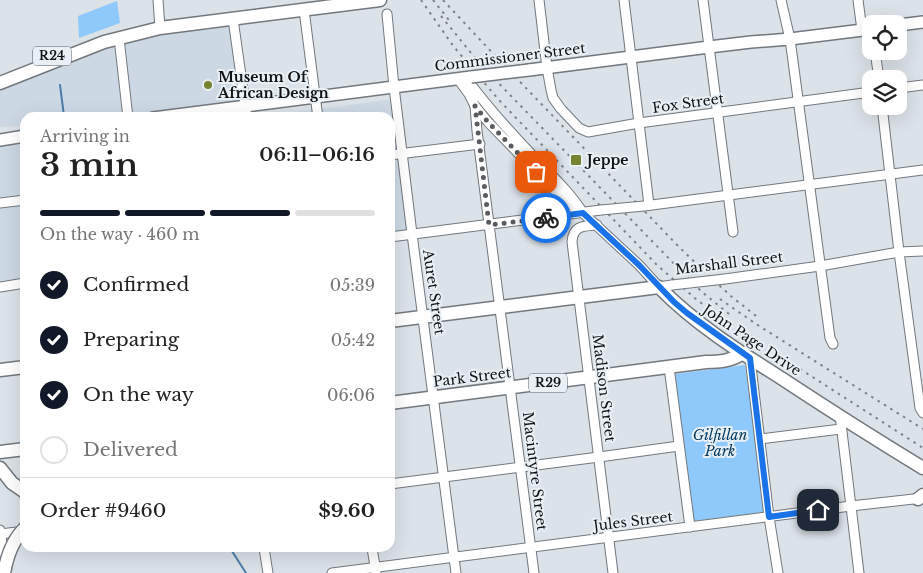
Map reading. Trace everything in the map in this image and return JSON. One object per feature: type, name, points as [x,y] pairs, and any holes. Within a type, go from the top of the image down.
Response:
[{"type":"main road","name":"R24","points":[[0,83],[104,42],[160,28],[380,0]]},
{"type":"main road","points":[[907,25],[923,22]]},
{"type":"main road","name":"Commissioner Street","points":[[246,112],[315,97],[862,30]]},
{"type":"main road","name":"R24","points":[[0,74],[91,42],[104,42]]},
{"type":"main road","points":[[0,132],[20,134]]},
{"type":"main road","points":[[0,140],[20,136]]},
{"type":"main road","name":"Marshall Street","points":[[395,320],[665,286]]},
{"type":"main road","name":"John Page Drive","points":[[665,286],[674,302],[723,340],[923,468]]},
{"type":"main road","points":[[706,362],[714,359],[719,354],[723,340]]},
{"type":"main road","name":"Park Street","points":[[395,402],[726,361],[747,356]]},
{"type":"main road","points":[[0,370],[20,368]]},
{"type":"main road","points":[[0,452],[20,450]]},
{"type":"main road","points":[[0,468],[12,483],[20,489]]},
{"type":"main road","points":[[6,573],[8,556],[20,533]]},
{"type":"street","points":[[158,0],[160,28]]},
{"type":"street","points":[[539,0],[547,68]]},
{"type":"street","points":[[624,0],[647,205]]},
{"type":"street","points":[[703,0],[733,232]]},
{"type":"street","points":[[781,0],[790,39],[830,338],[833,344]]},
{"type":"street","points":[[858,0],[863,15]]},
{"type":"street","points":[[304,10],[317,112]]},
{"type":"street","name":"Auret Street","points":[[387,14],[402,153],[456,573]]},
{"type":"street","points":[[233,19],[246,112]]},
{"type":"street","points":[[119,38],[127,112]]},
{"type":"street","name":"Fox Street","points":[[547,68],[556,104],[582,130],[588,132],[638,123],[862,93]]},
{"type":"street","name":"John Page Drive","points":[[465,78],[469,94],[475,106],[488,122],[562,198],[586,212]]},
{"type":"street","name":"John Page Drive","points":[[465,78],[486,106],[598,225],[639,265],[665,286]]},
{"type":"street","points":[[907,87],[923,85]]},
{"type":"street","name":"Macintyre Street","points":[[475,106],[534,573]]},
{"type":"street","points":[[883,115],[899,252],[920,408],[923,413]]},
{"type":"street","points":[[395,154],[480,144]]},
{"type":"street","points":[[395,236],[923,170]]},
{"type":"street","points":[[0,203],[20,201]]},
{"type":"street","name":"Madison Street","points":[[598,225],[580,227],[572,237],[614,573]]},
{"type":"street","name":"Marshall Street","points":[[665,286],[820,266],[899,252],[923,251]]},
{"type":"street","points":[[0,287],[20,284]]},
{"type":"street","points":[[747,356],[778,573]]},
{"type":"street","points":[[669,367],[690,527]]},
{"type":"street","points":[[840,415],[860,573]]},
{"type":"street","points":[[760,439],[841,429]]},
{"type":"street","points":[[395,483],[679,446]]},
{"type":"street","name":"Jules Street","points":[[332,573],[376,570],[454,557],[921,497]]},
{"type":"street","points":[[6,573],[0,532],[20,530]]},
{"type":"street","points":[[265,552],[268,573]]},
{"type":"street","points":[[373,552],[376,570]]},
{"type":"shaded area","points":[[230,24],[240,112],[131,112],[124,41]]},
{"type":"shaded area","points":[[115,46],[122,112],[20,112],[20,126],[0,127],[0,88],[40,74],[50,68]]},
{"type":"shaded area","points":[[392,99],[394,112],[295,112]]},
{"type":"shaded area","points":[[395,115],[416,230],[395,232]]},
{"type":"shaded area","points":[[20,144],[20,279],[0,281],[0,146]]},
{"type":"green space","points":[[117,1],[120,23],[79,38],[78,16]]},
{"type":"green space","name":"Gilfillan Park","points":[[745,365],[765,512],[694,521],[675,374]]},
{"type":"waterway","points":[[60,85],[63,112]]},
{"type":"waterway","points":[[233,552],[246,573]]},
{"type":"railway","points":[[421,0],[454,47],[498,99],[657,265],[697,300],[718,315],[923,448]]},
{"type":"railway","points":[[433,0],[449,20]]},
{"type":"railway","points":[[443,0],[679,247],[732,297],[760,319]]},
{"type":"railway","points":[[441,16],[480,64],[684,274],[729,314]]},
{"type":"railway","points":[[720,299],[756,324],[923,429]]},
{"type":"way so far","points":[[536,172],[475,106],[489,225],[546,218]]},
{"type":"place","name":"Museum Of African Design","points":[[208,85]]},
{"type":"place","name":"Jeppe","points":[[576,160]]},
{"type":"route","points":[[546,218],[583,213],[639,265],[674,302],[723,340],[750,358],[769,517],[818,510]]}]
